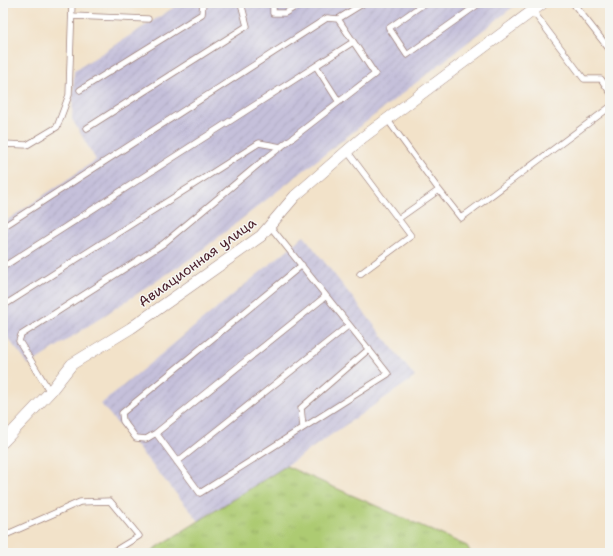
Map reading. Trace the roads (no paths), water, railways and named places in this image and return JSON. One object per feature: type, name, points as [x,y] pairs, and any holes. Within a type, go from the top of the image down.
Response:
[{"type":"street","name":"Авиационная улица","points":[[3,442],[50,392],[72,364],[131,328],[261,236],[295,196],[347,151],[387,119],[543,3]]},
{"type":"lane","points":[[3,144],[27,145],[57,128],[69,95],[72,3]]},
{"type":"lane","points":[[80,90],[202,14],[203,3]]},
{"type":"lane","points":[[87,128],[247,26],[241,3]]},
{"type":"lane","points":[[273,3],[273,13],[285,13],[302,3]]},
{"type":"lane","points":[[3,227],[327,18],[338,19],[364,3]]},
{"type":"lane","points":[[425,3],[389,28],[407,55],[480,3]]},
{"type":"lane","points":[[573,3],[610,50]]},
{"type":"lane","points":[[532,10],[584,79],[601,79],[610,92]]},
{"type":"lane","points":[[72,16],[148,18]]},
{"type":"lane","points":[[50,392],[19,341],[21,335],[164,244],[281,147],[375,74],[338,19]]},
{"type":"lane","points":[[3,267],[353,42]]},
{"type":"lane","points":[[316,66],[339,102]]},
{"type":"lane","points":[[387,119],[461,218],[610,107]]},
{"type":"lane","points":[[3,306],[163,202],[259,143],[281,147]]},
{"type":"lane","points":[[347,151],[411,236],[360,274]]},
{"type":"lane","points":[[398,218],[439,190]]},
{"type":"lane","points":[[156,434],[200,493],[388,374],[270,226]]},
{"type":"lane","points":[[302,266],[122,413],[123,421],[136,438],[146,439],[156,434],[326,296]]},
{"type":"lane","points":[[177,462],[349,325]]},
{"type":"lane","points":[[303,427],[301,408],[369,350]]},
{"type":"lane","points":[[3,536],[80,502],[110,502],[139,536],[112,553]]}]
